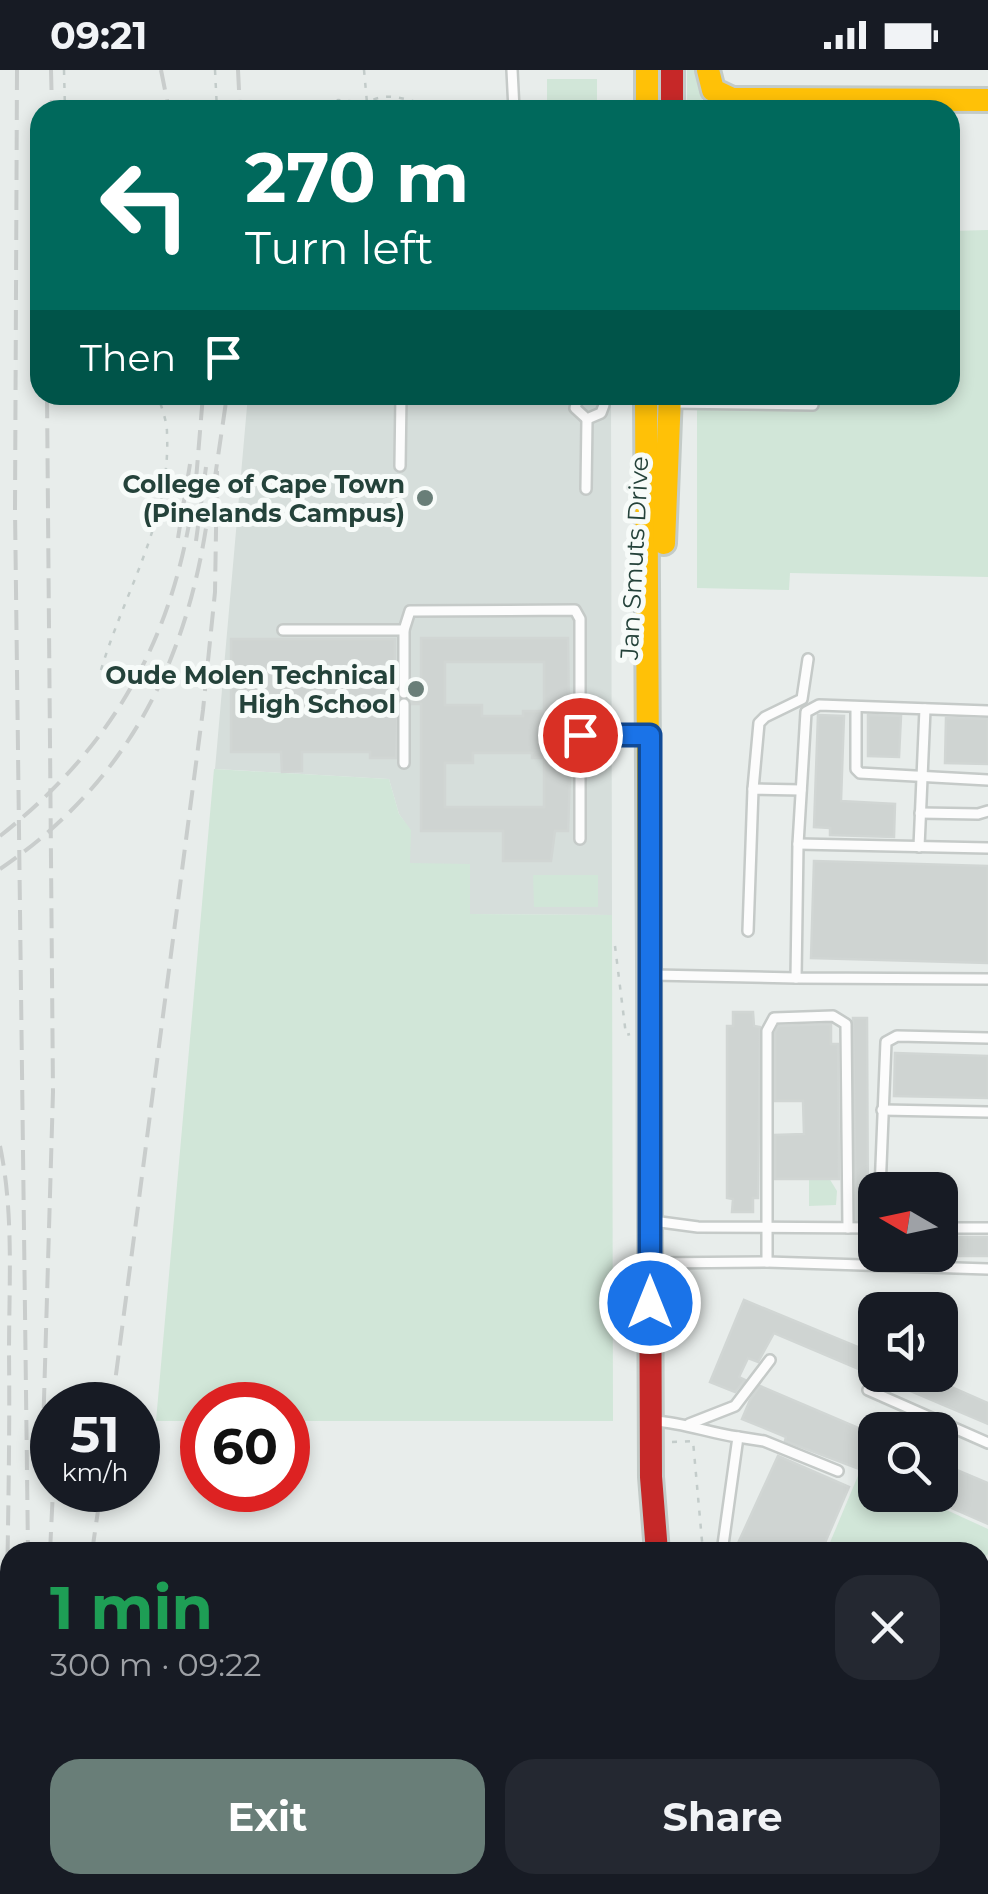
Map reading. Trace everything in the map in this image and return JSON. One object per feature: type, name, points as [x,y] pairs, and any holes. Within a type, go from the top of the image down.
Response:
[{"type":"main road","points":[[647,70],[647,100]]},
{"type":"main road","points":[[672,70],[672,100]]},
{"type":"main road","points":[[709,79],[718,96],[732,99],[988,100]]},
{"type":"main road","name":"Jan Smuts Drive","points":[[646,405],[651,1420],[657,1542]]},
{"type":"main road","name":"Jan Smuts Drive","points":[[650,729],[660,632],[670,405]]},
{"type":"lane","points":[[512,70],[514,100]]},
{"type":"lane","points":[[400,405],[400,466]]},
{"type":"lane","points":[[576,405],[587,419],[586,489]]},
{"type":"lane","points":[[587,419],[601,413],[604,405]]},
{"type":"lane","points":[[404,692],[406,615],[416,609],[575,610],[580,619],[580,839]]},
{"type":"lane","points":[[283,630],[404,630]]},
{"type":"lane","points":[[748,931],[758,723],[802,699],[808,660]]},
{"type":"lane","points":[[404,704],[404,764]]},
{"type":"lane","points":[[796,978],[798,844],[806,712],[819,705],[988,711]]},
{"type":"lane","points":[[856,706],[858,772],[988,780]]},
{"type":"lane","points":[[919,846],[925,709]]},
{"type":"lane","points":[[580,735],[650,729]]},
{"type":"lane","points":[[753,788],[801,790]]},
{"type":"lane","points":[[920,813],[988,811]]},
{"type":"lane","points":[[798,844],[988,848]]},
{"type":"lane","points":[[650,976],[988,979]]},
{"type":"lane","points":[[767,1262],[769,1024],[781,1016],[833,1016],[841,1018],[848,1031],[848,1228]]},
{"type":"lane","points":[[880,1172],[884,1047],[890,1039],[988,1038]]},
{"type":"lane","points":[[882,1110],[988,1112]]},
{"type":"lane","points":[[650,1220],[698,1227],[858,1228]]},
{"type":"lane","points":[[958,1228],[988,1228]]},
{"type":"lane","points":[[650,1264],[767,1262],[988,1270]]},
{"type":"lane","points":[[689,1424],[735,1406],[770,1360]]},
{"type":"lane","points":[[873,1392],[988,1443]]},
{"type":"lane","points":[[651,1420],[689,1424],[713,1433],[764,1441],[838,1471]]},
{"type":"lane","points":[[723,1542],[738,1437]]},
{"type":"path","points":[[64,70],[64,100]]},
{"type":"path","points":[[215,70],[216,100]]},
{"type":"path","points":[[364,70],[367,100]]},
{"type":"path","points":[[372,100],[410,100]]},
{"type":"path","points":[[101,670],[115,624],[138,580],[161,503],[167,430],[161,405]]},
{"type":"path","points":[[615,946],[626,1035],[639,1034]]},
{"type":"path","points":[[663,1442],[693,1441],[703,1542]]},
{"type":"shaded area","points":[[247,405],[611,405],[612,915],[470,914],[410,863],[410,830],[399,814],[389,779],[215,769]]},
{"type":"green space","points":[[687,70],[702,70],[702,100],[687,100]]},
{"type":"green space","points":[[547,79],[597,79],[597,100],[547,100]]},
{"type":"green space","points":[[988,230],[988,577],[790,573],[789,590],[697,588],[697,405],[960,405],[960,231]]},
{"type":"green space","points":[[214,769],[389,779],[399,814],[411,830],[410,863],[470,864],[470,914],[612,915],[613,1421],[310,1421],[310,1382],[180,1382],[180,1421],[160,1421],[159,1382]]},
{"type":"green space","points":[[533,875],[598,875],[598,907],[534,907]]},
{"type":"green space","points":[[829,1178],[837,1191],[836,1205],[809,1206],[809,1179]]},
{"type":"green space","points":[[858,1476],[858,1512],[951,1512],[988,1529],[988,1542],[830,1542]]},
{"type":"building","points":[[421,638],[568,638],[572,719],[568,831],[555,831],[551,861],[503,861],[503,831],[421,831],[421,704],[412,704],[410,698],[412,693],[421,693]],"holes":[[[445,662],[544,662],[544,711],[523,711],[523,716],[482,716],[482,705],[445,705]],[[473,753],[532,753],[532,758],[544,758],[544,807],[445,807],[445,763],[473,763]]]},
{"type":"building","points":[[231,639],[395,639],[396,758],[370,758],[370,752],[302,752],[302,771],[282,772],[281,752],[231,752]]},
{"type":"building","points":[[818,715],[844,716],[841,801],[895,804],[894,837],[830,835],[830,828],[814,827]]},
{"type":"building","points":[[868,715],[901,716],[899,757],[868,756]]},
{"type":"building","points":[[946,718],[988,719],[988,764],[945,763]]},
{"type":"building","points":[[814,861],[988,866],[988,963],[811,958]]},
{"type":"building","points":[[733,1012],[753,1012],[754,1026],[760,1027],[758,1198],[753,1198],[753,1212],[732,1212],[733,1199],[727,1198],[727,1026],[733,1026]]},
{"type":"building","points":[[853,1018],[867,1018],[868,1172],[858,1172],[856,1220]]},
{"type":"building","points":[[831,1024],[831,1044],[838,1044],[839,1179],[775,1179],[775,1135],[804,1134],[803,1101],[775,1101],[775,1033],[779,1026]]},
{"type":"building","points":[[895,1053],[988,1056],[988,1098],[894,1096]]},
{"type":"building","points":[[958,1237],[988,1237],[988,1256],[958,1256]]},
{"type":"building","points":[[744,1300],[858,1347],[858,1369],[774,1333],[758,1362],[748,1358],[739,1377],[745,1380],[735,1392],[710,1382]]},
{"type":"building","points":[[760,1386],[858,1428],[858,1469],[785,1441],[786,1437],[742,1419]]},
{"type":"building","points":[[958,1390],[988,1403],[988,1424],[913,1392]]},
{"type":"building","points":[[778,1456],[849,1487],[825,1542],[739,1542]]},
{"type":"building","points":[[958,1470],[988,1483],[988,1524],[958,1511]]},
{"type":"railway","points":[[17,70],[15,510],[28,1542]]},
{"type":"railway","points":[[51,70],[52,100]]},
{"type":"railway","points":[[161,70],[167,100]]},
{"type":"railway","points":[[238,70],[240,100]]},
{"type":"railway","points":[[45,1382],[53,1092],[47,405]]},
{"type":"railway","points":[[196,480],[202,405]]},
{"type":"railway","points":[[214,484],[226,405]]},
{"type":"railway","points":[[178,538],[190,464]]},
{"type":"railway","points":[[196,541],[206,467]]},
{"type":"railway","points":[[115,1382],[203,710],[215,592],[217,471]]},
{"type":"railway","points":[[0,836],[70,771],[124,698],[164,616],[189,524]]},
{"type":"railway","points":[[0,869],[80,801],[113,763],[140,721],[181,630],[206,528]]},
{"type":"railway","points":[[0,1146],[10,1249],[8,1542]]},
{"type":"railway","points":[[50,1542],[52,1512]]},
{"type":"railway","points":[[93,1542],[98,1512]]},
{"type":"traffic: slow","points":[[647,70],[647,100]]},
{"type":"traffic: slow","points":[[708,70],[713,90],[732,99],[988,100]]},
{"type":"traffic: slow","points":[[646,405],[649,963]]},
{"type":"traffic: slow","points":[[664,543],[670,405]]},
{"type":"traffic: jam","points":[[672,70],[672,100]]},
{"type":"traffic: jam","points":[[649,963],[651,1477],[656,1542]]},
{"type":"place","name":"College of Cape Town (Pinelands Campus)","points":[[425,498]]},
{"type":"place","name":"Oude Molen Technical High School","points":[[416,689]]},
{"type":"route","points":[[580,735],[650,735],[650,1303]]}]
